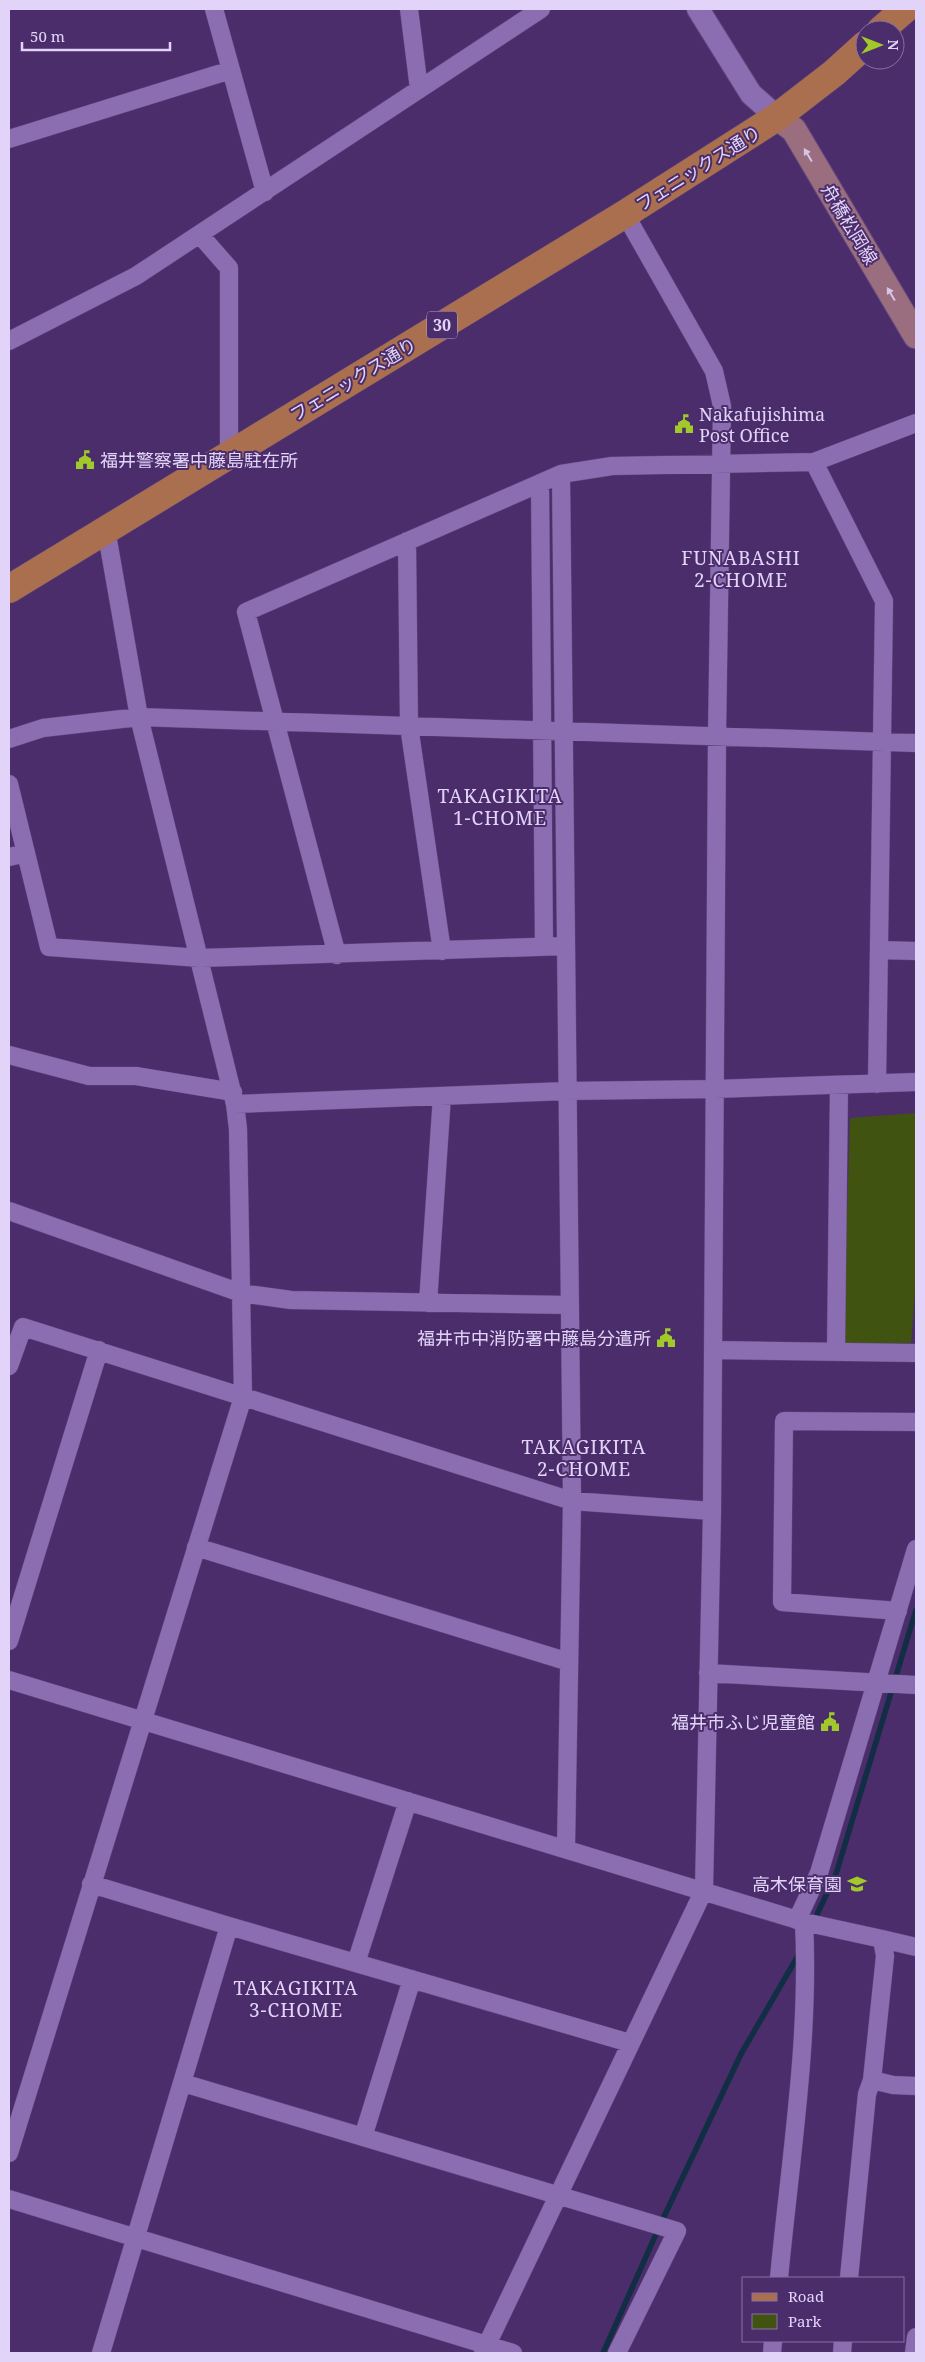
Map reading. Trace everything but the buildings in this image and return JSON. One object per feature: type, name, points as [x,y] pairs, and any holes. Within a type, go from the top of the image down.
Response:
[{"type":"main road","points":[[893,20],[905,9]]},
{"type":"main road","name":"フェニックス通り","points":[[9,589],[625,214],[777,118],[855,54]]},
{"type":"main road","name":"舟橋松岡線","points":[[777,118],[794,130],[916,336]]},
{"type":"street","points":[[214,9],[265,192]]},
{"type":"street","points":[[409,9],[419,89]]},
{"type":"street","points":[[9,341],[136,276],[541,9]]},
{"type":"street","points":[[698,9],[746,87],[777,118]]},
{"type":"street","points":[[912,9],[916,15]]},
{"type":"street","points":[[9,139],[231,70]]},
{"type":"street","points":[[484,2349],[704,1890],[712,1511],[717,737],[722,406],[714,371],[625,214]]},
{"type":"street","points":[[200,235],[230,268],[230,454]]},
{"type":"street","points":[[337,955],[273,722],[246,612],[561,474],[612,466],[814,462],[916,423]]},
{"type":"street","points":[[814,462],[884,601],[877,1084]]},
{"type":"street","points":[[561,474],[566,1091],[572,1501],[566,1848]]},
{"type":"street","points":[[540,483],[544,947]]},
{"type":"street","points":[[9,2153],[243,1397],[234,1098],[139,718],[106,529]]},
{"type":"street","points":[[406,541],[409,726],[442,951]]},
{"type":"street","points":[[9,739],[43,728],[139,718],[541,729],[916,743]]},
{"type":"street","points":[[9,784],[17,855],[49,947],[200,958],[337,955],[565,946]]},
{"type":"street","points":[[879,950],[916,951]]},
{"type":"street","points":[[9,1055],[89,1076],[136,1076],[234,1098],[442,1096],[916,1082]]},
{"type":"street","points":[[836,1352],[839,1085]]},
{"type":"street","points":[[428,1303],[442,1096]]},
{"type":"street","points":[[9,1212],[241,1293],[291,1300],[570,1306]]},
{"type":"street","points":[[9,1366],[23,1327],[572,1501],[712,1511]]},
{"type":"street","points":[[9,1642],[99,1350]]},
{"type":"street","points":[[713,1350],[916,1353]]},
{"type":"street","points":[[898,1611],[782,1602],[784,1421],[916,1422]]},
{"type":"street","points":[[196,1547],[569,1662]]},
{"type":"street","points":[[779,2277],[803,2028],[806,1972],[800,1921],[819,1873],[916,1549]]},
{"type":"street","points":[[708,1673],[916,1685]]},
{"type":"street","points":[[9,1680],[704,1890],[800,1921],[916,1947]]},
{"type":"street","points":[[356,1963],[408,1801]]},
{"type":"street","points":[[91,1884],[630,2043]]},
{"type":"street","points":[[101,2353],[230,1926]]},
{"type":"street","points":[[849,2277],[867,2094],[872,2080],[885,1956],[882,1939]]},
{"type":"street","points":[[363,2136],[412,1979]]},
{"type":"street","points":[[872,2080],[893,2085],[916,2086]]},
{"type":"street","points":[[183,2083],[677,2231],[616,2353]]},
{"type":"street","points":[[9,2199],[137,2237],[484,2349],[513,2353]]},
{"type":"street","points":[[914,2353],[916,2337]]},
{"type":"green space","points":[[916,1113],[916,1280],[911,1343],[843,1343],[850,1118]]},
{"type":"waterway","points":[[813,1923],[836,1874],[916,1610]]},
{"type":"waterway","points":[[603,2353],[661,2223],[741,2054],[799,1954]]},
{"type":"place","name":"Nakafujishima Post Office","points":[[684,424]]},
{"type":"place","name":"福井警察署中藤島駐在所","points":[[85,460]]},
{"type":"place","name":"福井市中消防署中藤島分遣所","points":[[666,1338]]},
{"type":"place","name":"福井市ふじ児童館","points":[[830,1722]]},
{"type":"place","name":"高木保育園","points":[[857,1884]]},
{"type":"district","name":"FUNABASHI 2-CHOME","points":[[741,569]]},
{"type":"district","name":"TAKAGIKITA 1-CHOME","points":[[500,807]]},
{"type":"district","name":"TAKAGIKITA 2-CHOME","points":[[584,1458]]},
{"type":"district","name":"TAKAGIKITA 3-CHOME","points":[[296,1999]]}]
